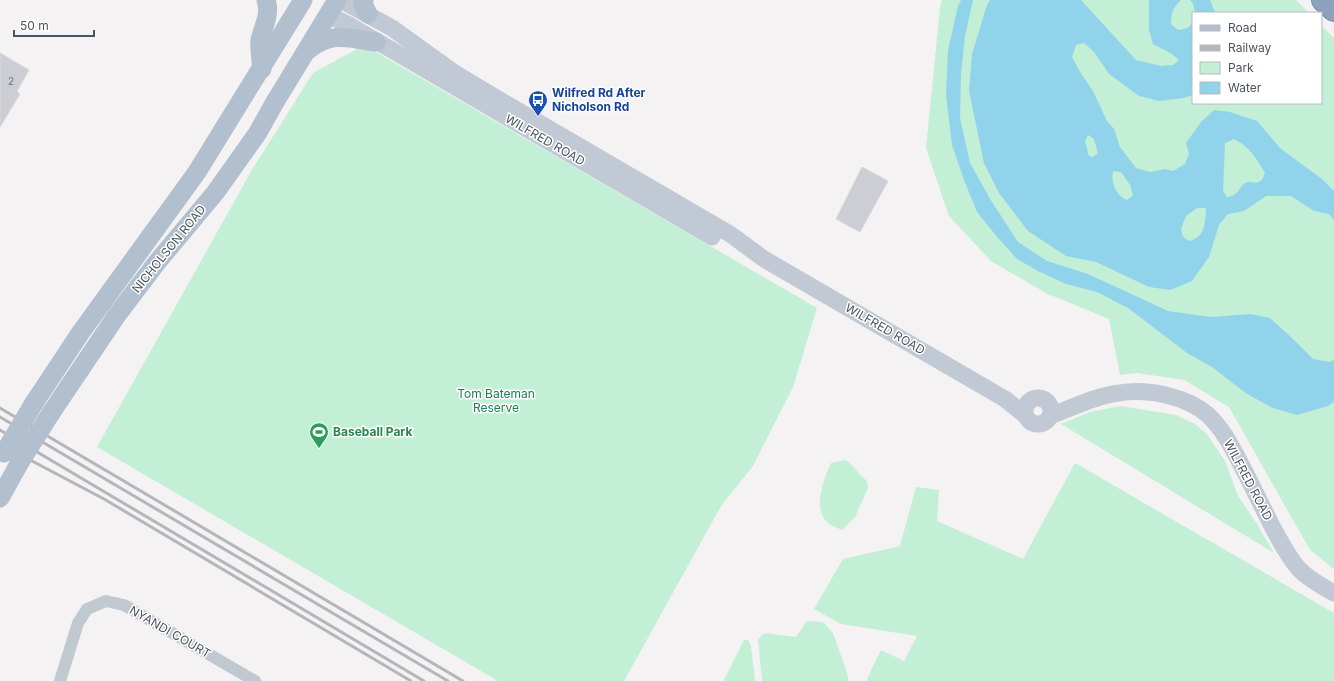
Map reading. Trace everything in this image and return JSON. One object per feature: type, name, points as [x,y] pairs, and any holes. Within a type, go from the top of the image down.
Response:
[{"type":"highway","points":[[1323,0],[1334,10]]},
{"type":"main road","points":[[262,69],[260,41],[266,20],[268,5],[266,0]]},
{"type":"main road","name":"WILFRED ROAD","points":[[341,0],[366,7],[392,28],[453,72],[496,99],[730,234],[764,259],[1006,399],[1027,409],[1032,400],[1040,398],[1047,402],[1050,411],[1074,407],[1100,397],[1119,393],[1144,392],[1172,397],[1195,407],[1207,415],[1231,445],[1288,554],[1299,570],[1334,593]]},
{"type":"main road","points":[[301,1],[332,7]]},
{"type":"main road","name":"NICHOLSON ROAD","points":[[2,456],[34,403],[81,332],[197,172],[262,69],[301,1]]},
{"type":"main road","name":"NICHOLSON ROAD","points":[[0,498],[20,462],[51,413],[117,315],[158,261],[215,193],[257,134],[332,7]]},
{"type":"main road","name":"WILFRED ROAD","points":[[332,7],[349,25],[376,42],[721,243],[764,259]]},
{"type":"main road","points":[[305,52],[318,42],[339,37],[376,42]]},
{"type":"street","name":"NYANDI COURT","points":[[60,681],[78,623],[87,609],[106,601],[124,605],[255,681]]},
{"type":"green space","points":[[942,0],[1296,0],[1308,12],[1192,12],[1192,104],[1322,104],[1322,26],[1334,38],[1334,569],[1310,550],[1229,407],[1184,380],[1137,373],[1120,375],[1109,319],[1048,294],[991,261],[949,216],[926,148]]},
{"type":"green space","name":"Tom Bateman Reserve","points":[[364,45],[817,308],[793,387],[753,466],[721,506],[624,681],[498,681],[97,447],[253,168],[313,73]]},
{"type":"green space","points":[[1120,406],[1176,415],[1195,424],[1207,434],[1225,461],[1238,496],[1274,553],[1061,424],[1090,412]]},
{"type":"green space","points":[[846,460],[867,481],[868,488],[855,517],[842,530],[826,521],[820,508],[820,500],[825,476],[831,463]]},
{"type":"green space","points":[[1075,463],[1334,613],[1334,681],[866,681],[881,650],[904,661],[917,636],[841,624],[814,609],[843,559],[900,546],[916,487],[939,490],[937,521],[1023,559]]},
{"type":"green space","points":[[807,621],[823,622],[833,633],[848,676],[848,681],[762,681],[758,639],[765,633],[796,637]]},
{"type":"green space","points":[[744,640],[748,640],[751,646],[755,681],[726,681],[724,680]]},
{"type":"water","points":[[961,0],[973,0],[965,36],[961,74],[960,118],[970,163],[990,199],[1018,242],[1047,261],[1088,274],[1168,311],[1211,317],[1251,314],[1270,318],[1313,359],[1330,362],[1334,360],[1334,402],[1328,406],[1297,415],[1273,408],[1247,394],[1212,367],[1187,353],[1128,308],[1097,292],[1066,284],[1017,259],[977,212],[952,145],[946,94],[948,50],[958,6]]},
{"type":"water","points":[[990,0],[1081,0],[1136,60],[1161,66],[1173,65],[1179,60],[1172,54],[1153,44],[1149,30],[1149,0],[1181,0],[1173,11],[1171,24],[1178,30],[1188,28],[1192,23],[1192,95],[1184,98],[1159,101],[1139,96],[1109,74],[1094,52],[1084,43],[1076,45],[1072,57],[1093,91],[1107,121],[1114,129],[1120,147],[1136,168],[1150,172],[1165,169],[1173,171],[1185,164],[1189,154],[1186,143],[1201,122],[1214,110],[1230,112],[1257,121],[1281,149],[1322,179],[1334,191],[1334,220],[1329,214],[1314,211],[1291,196],[1266,196],[1244,211],[1228,214],[1219,225],[1209,257],[1192,281],[1170,290],[1149,287],[1096,262],[1066,256],[1028,231],[999,193],[984,163],[969,91],[972,54],[987,5]],"holes":[[[1088,135],[1094,139],[1098,153],[1093,157],[1089,156],[1085,141]],[[1234,139],[1248,149],[1256,158],[1265,173],[1262,180],[1257,183],[1245,183],[1234,195],[1227,197],[1223,191],[1225,143]],[[1113,171],[1121,172],[1130,185],[1133,195],[1127,200],[1119,195],[1113,184]],[[1197,208],[1206,208],[1204,229],[1199,236],[1189,241],[1183,237],[1181,229],[1186,216]]]},
{"type":"water","points":[[1190,0],[1210,0],[1215,12],[1195,12],[1193,3]]},
{"type":"building","points":[[0,53],[29,70],[17,91],[20,94],[0,127]]},
{"type":"building","points":[[862,167],[888,181],[860,232],[836,219]]},
{"type":"railway","points":[[0,408],[463,681]]},
{"type":"railway","points":[[0,417],[448,681]]},
{"type":"railway","points":[[0,430],[424,681]]},
{"type":"railway","points":[[0,444],[104,499],[411,681]]},
{"type":"place","name":"Wilfred Rd After Nicholson Rd","points":[[538,117]]},
{"type":"place","name":"Baseball Park","points":[[319,449]]}]
